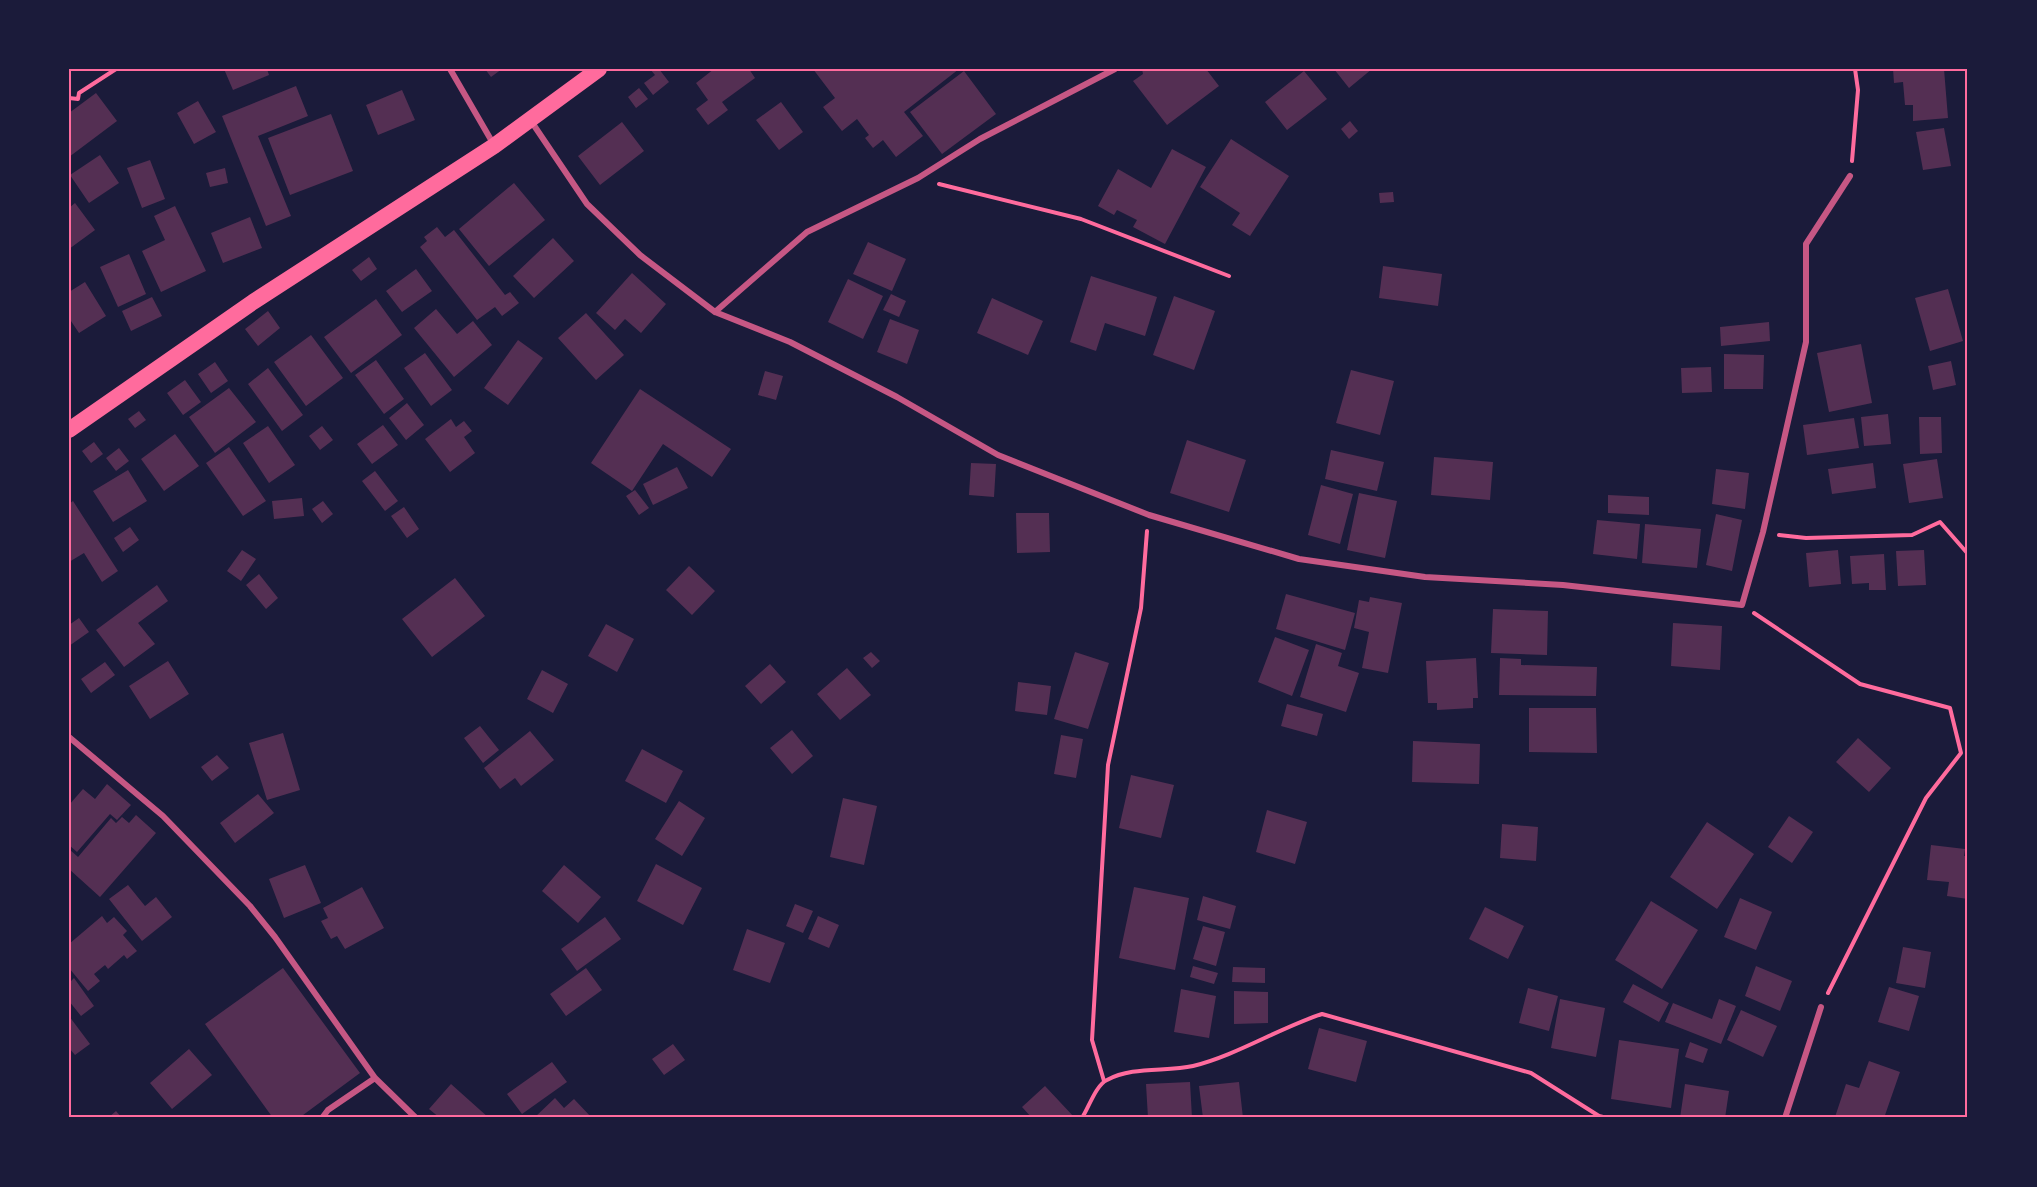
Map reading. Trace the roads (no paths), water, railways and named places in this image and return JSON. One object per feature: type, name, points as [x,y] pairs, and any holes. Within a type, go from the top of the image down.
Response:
[{"type":"highway","points":[[69,430],[253,302],[494,146],[599,69]]},
{"type":"street","points":[[450,69],[494,146]]},
{"type":"street","points":[[715,312],[807,232],[918,178],[980,139],[1115,69]]},
{"type":"street","points":[[530,120],[587,204],[640,255],[715,312],[799,347],[897,397],[998,455],[1149,515],[1299,560],[1425,577],[1563,585],[1742,605],[1763,532],[1806,342],[1806,244],[1850,176]]},
{"type":"street","points":[[70,741],[163,816],[250,906],[275,937],[375,1078],[416,1118]]},
{"type":"street","points":[[1785,1118],[1821,1007]]},
{"type":"street","points":[[322,1118],[328,1110],[375,1078]]}]
